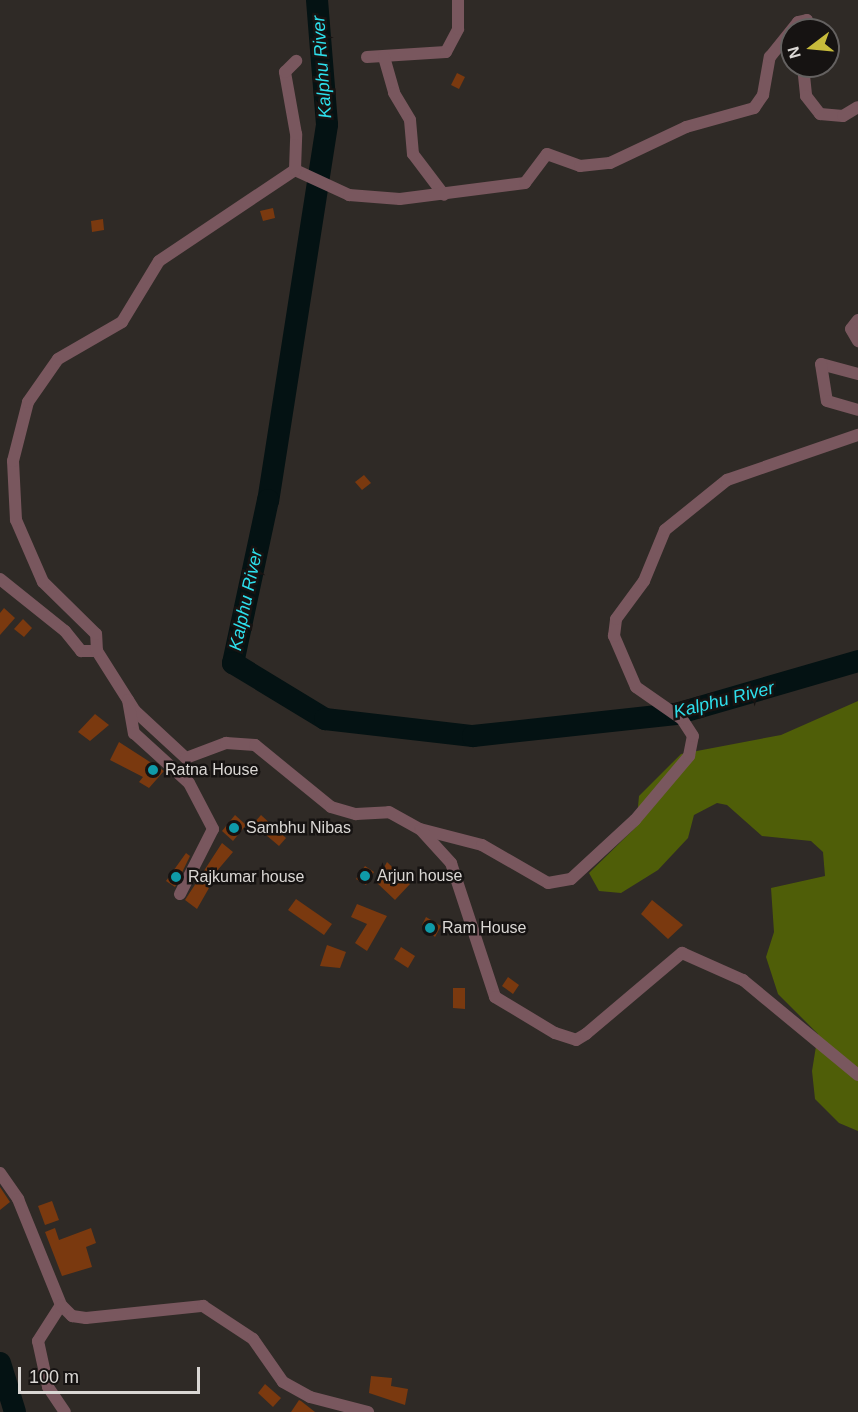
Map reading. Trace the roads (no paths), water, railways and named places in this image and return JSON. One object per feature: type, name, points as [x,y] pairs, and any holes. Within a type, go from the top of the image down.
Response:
[{"type":"street","points":[[367,57],[446,52],[458,29],[458,0]]},
{"type":"street","points":[[295,170],[349,195],[400,200],[525,183],[547,154],[573,165],[610,163],[687,127],[749,111],[762,99],[772,54],[780,45]]},
{"type":"street","points":[[384,57],[394,93],[410,120],[412,154],[444,195]]},
{"type":"street","points":[[295,170],[297,141],[285,72],[296,61]]},
{"type":"street","points":[[803,78],[803,86],[815,110],[837,116],[858,107]]},
{"type":"street","points":[[180,894],[213,829],[189,783],[134,733],[128,700],[114,670],[97,651],[96,634],[43,582],[16,520],[13,461],[28,402],[58,358],[123,322],[159,261],[295,170]]},
{"type":"street","points":[[858,320],[851,329],[858,340]]},
{"type":"street","points":[[858,374],[821,364],[827,401],[858,410]]},
{"type":"street","points":[[128,700],[186,758],[226,743],[255,745],[331,807],[356,814],[389,812],[420,829],[482,844],[548,883],[571,879],[601,854],[689,756],[693,736],[681,719],[636,687],[614,636],[616,620],[644,581],[665,530],[727,480],[858,435]]},
{"type":"street","points":[[0,579],[65,631],[81,651],[97,651]]},
{"type":"street","points":[[420,829],[451,863],[495,997],[555,1033],[576,1040],[586,1034],[682,953],[743,980],[858,1075]]},
{"type":"street","points":[[0,1173],[18,1199],[61,1305],[72,1316],[86,1318],[157,1306],[203,1306],[248,1334],[283,1382],[310,1397],[368,1412]]},
{"type":"street","points":[[61,1305],[38,1341],[48,1388],[65,1412]]},
{"type":"waterway","name":"Kalphu River","points":[[317,0],[327,125],[268,500],[233,663],[325,719],[473,736],[676,714],[858,661]]},
{"type":"waterway","points":[[0,1363],[15,1412]]},
{"type":"place","name":"Ratna House","points":[[153,770]]},
{"type":"place","name":"Sambhu Nibas","points":[[234,828]]},
{"type":"place","name":"Arjun house","points":[[365,876]]},
{"type":"place","name":"Rajkumar house","points":[[176,877]]},
{"type":"place","name":"Ram House","points":[[430,928]]}]
